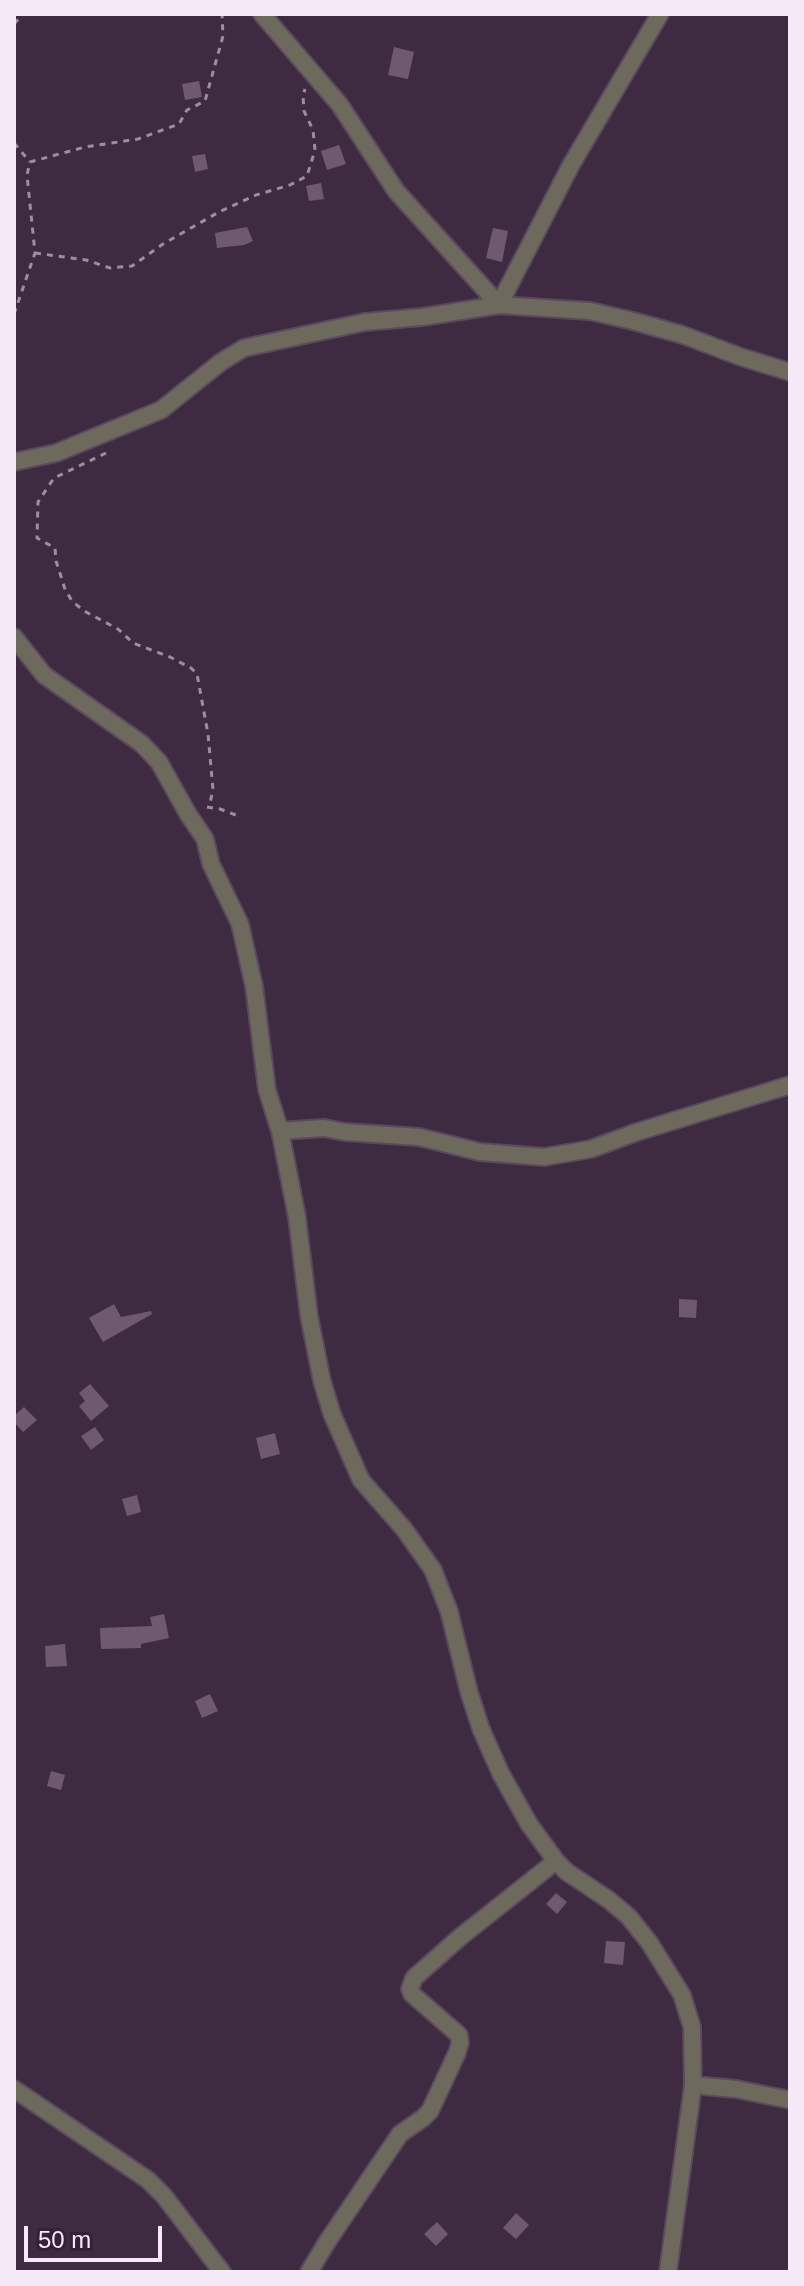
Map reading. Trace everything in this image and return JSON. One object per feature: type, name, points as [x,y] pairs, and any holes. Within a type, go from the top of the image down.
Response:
[{"type":"street","points":[[262,14],[340,105],[396,191],[499,305]]},
{"type":"street","points":[[499,305],[571,165],[660,14]]},
{"type":"street","points":[[14,462],[56,453],[161,410],[221,362],[244,348],[365,322],[499,305],[590,311],[683,335],[790,372]]},
{"type":"street","points":[[14,637],[44,675],[142,744],[159,762],[205,839],[211,864],[240,924],[254,986],[267,1090],[280,1131],[297,1217],[309,1316],[332,1414],[361,1480],[404,1529],[433,1570],[449,1611],[481,1729],[501,1774],[529,1824],[567,1872],[629,1917],[649,1942],[682,1995],[692,2027],[693,2085],[668,2272]]},
{"type":"street","points":[[280,1131],[324,1128],[419,1137],[480,1152],[544,1157],[591,1149],[790,1085]]},
{"type":"street","points":[[309,2272],[400,2134],[430,2111],[457,2053],[459,2035],[412,1994],[410,1989],[414,1978],[556,1861]]},
{"type":"street","points":[[693,2085],[736,2089],[790,2100]]},
{"type":"street","points":[[14,2089],[148,2180],[164,2196],[222,2272]]},
{"type":"path","points":[[14,24],[23,14]]},
{"type":"path","points":[[30,162],[85,147],[138,139],[179,124],[187,110],[205,101],[223,36],[222,14]]},
{"type":"path","points":[[35,253],[86,260],[110,268],[132,266],[219,212],[307,176],[315,150],[303,96],[313,75]]},
{"type":"path","points":[[14,143],[30,162]]},
{"type":"path","points":[[14,314],[35,253],[27,175],[30,162]]},
{"type":"path","points":[[107,452],[54,478],[38,502],[37,538],[55,548],[56,561],[72,601],[118,629],[133,643],[170,657],[197,674],[208,734],[213,790],[209,807]]},
{"type":"path","points":[[188,814],[209,807],[241,817]]},
{"type":"building","points":[[394,47],[414,52],[408,79],[388,75]]},
{"type":"building","points":[[199,81],[202,97],[185,100],[182,84]]},
{"type":"building","points":[[339,145],[346,164],[327,170],[321,151]]},
{"type":"building","points":[[205,154],[208,169],[195,172],[192,156]]},
{"type":"building","points":[[321,183],[324,199],[309,201],[306,186]]},
{"type":"building","points":[[247,227],[253,241],[217,248],[215,233]]},
{"type":"building","points":[[493,228],[508,231],[502,262],[486,258]]},
{"type":"building","points":[[679,1299],[697,1300],[696,1318],[679,1317]]},
{"type":"building","points":[[114,1304],[121,1317],[151,1311],[152,1314],[103,1342],[89,1318]]},
{"type":"building","points":[[90,1384],[109,1406],[91,1421],[79,1406],[85,1401],[79,1393]]},
{"type":"building","points":[[24,1407],[37,1420],[23,1432],[14,1422],[14,1416]]},
{"type":"building","points":[[95,1427],[104,1440],[91,1450],[81,1436]]},
{"type":"building","points":[[275,1433],[280,1454],[261,1459],[256,1438]]},
{"type":"building","points":[[137,1495],[141,1512],[127,1516],[122,1499]]},
{"type":"building","points":[[164,1614],[169,1638],[141,1644],[141,1648],[101,1649],[100,1628],[152,1626],[150,1617]]},
{"type":"building","points":[[65,1644],[67,1666],[46,1667],[45,1646]]},
{"type":"building","points":[[210,1694],[218,1711],[202,1718],[195,1701]]},
{"type":"building","points":[[51,1771],[65,1775],[61,1790],[47,1786]]},
{"type":"building","points":[[556,1893],[567,1902],[557,1914],[546,1904]]},
{"type":"building","points":[[606,1941],[625,1942],[623,1965],[604,1963]]},
{"type":"building","points":[[516,2213],[529,2225],[516,2239],[503,2228]]},
{"type":"building","points":[[437,2222],[448,2234],[436,2246],[424,2234]]}]
